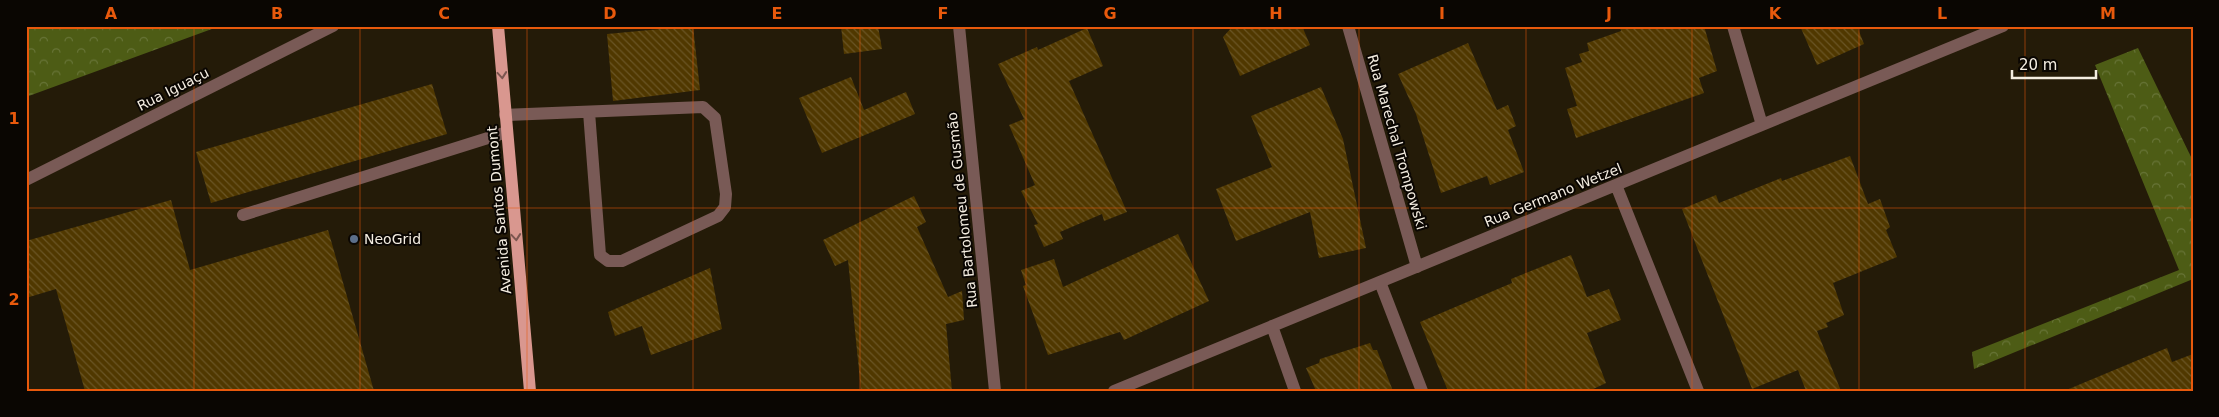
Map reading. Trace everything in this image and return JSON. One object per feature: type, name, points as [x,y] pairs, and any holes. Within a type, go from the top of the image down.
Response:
[{"type":"main road","name":"Avenida Santos Dumont","points":[[498,26],[530,391]]},
{"type":"street","name":"Rua Iguaçu","points":[[26,180],[333,26]]},
{"type":"street","name":"Rua Bartolomeu de Gusmão","points":[[959,26],[995,391]]},
{"type":"street","name":"Rua Marechal Trompowski","points":[[1348,26],[1417,267]]},
{"type":"street","points":[[1733,26],[1762,125]]},
{"type":"street","name":"Rua Germano Wetzel","points":[[1114,391],[2003,26]]},
{"type":"street","points":[[506,115],[589,112],[703,108],[715,118],[726,194],[725,208],[718,216],[622,261],[608,261],[600,255],[589,112]]},
{"type":"street","points":[[243,215],[507,132]]},
{"type":"street","points":[[1616,185],[1698,391]]},
{"type":"street","points":[[1380,282],[1422,391]]},
{"type":"street","points":[[1272,326],[1295,391]]},
{"type":"green space","points":[[26,26],[220,26],[26,97]]},
{"type":"green space","points":[[2138,48],[2193,161],[2193,279],[1974,369],[1972,352],[2179,270],[2095,65]]},
{"type":"building","points":[[693,26],[700,90],[613,101],[607,34]]},
{"type":"building","points":[[841,26],[878,26],[882,49],[844,54]]},
{"type":"building","points":[[1233,26],[1302,26],[1310,45],[1240,76],[1223,37]]},
{"type":"building","points":[[1620,26],[1704,26],[1717,71],[1699,78],[1704,93],[1576,138],[1567,109],[1577,106],[1565,68],[1582,62],[1579,54],[1589,51],[1587,43],[1621,31]]},
{"type":"building","points":[[1800,26],[1857,26],[1864,44],[1817,65]]},
{"type":"building","points":[[1087,28],[1103,66],[1069,81],[1127,212],[1104,221],[1102,214],[1060,232],[1063,239],[1044,247],[1034,225],[1038,224],[1021,191],[1035,185],[1009,125],[1024,119],[998,64],[1037,47],[1038,50]]},
{"type":"building","points":[[1468,43],[1497,110],[1508,105],[1516,126],[1508,130],[1524,172],[1490,185],[1487,176],[1441,193],[1416,114],[1398,74]]},
{"type":"building","points":[[851,77],[864,110],[906,92],[915,114],[822,153],[799,98]]},
{"type":"building","points":[[432,84],[447,134],[211,203],[196,152]]},
{"type":"building","points":[[1321,87],[1343,139],[1366,248],[1319,258],[1310,212],[1236,241],[1216,189],[1272,167],[1251,116]]},
{"type":"building","points":[[1850,156],[1868,204],[1880,199],[1890,227],[1886,230],[1897,257],[1833,283],[1844,315],[1826,323],[1828,327],[1817,331],[1841,391],[1806,391],[1798,370],[1752,389],[1682,209],[1716,195],[1719,203],[1781,178],[1782,181]]},
{"type":"building","points":[[914,196],[926,222],[917,227],[948,297],[962,291],[964,320],[946,324],[952,391],[861,391],[848,260],[835,266],[823,240]]},
{"type":"building","points":[[171,200],[190,270],[328,230],[374,391],[85,391],[56,289],[26,298],[26,241]]},
{"type":"building","points":[[1178,234],[1209,301],[1124,340],[1120,332],[1048,355],[1023,286],[1026,285],[1021,270],[1054,259],[1063,287]]},
{"type":"building","points":[[1571,255],[1587,297],[1609,289],[1621,320],[1587,333],[1606,383],[1589,391],[1448,391],[1420,322],[1512,283],[1511,279]]},
{"type":"building","points":[[710,268],[722,329],[651,355],[642,326],[615,336],[608,312]]},
{"type":"building","points":[[1370,343],[1373,350],[1377,350],[1393,391],[1316,391],[1306,368],[1319,363],[1320,359]]},
{"type":"building","points":[[2167,348],[2172,362],[2193,354],[2193,391],[2064,391]]},
{"type":"place","name":"NeoGrid","points":[[354,239]]}]
